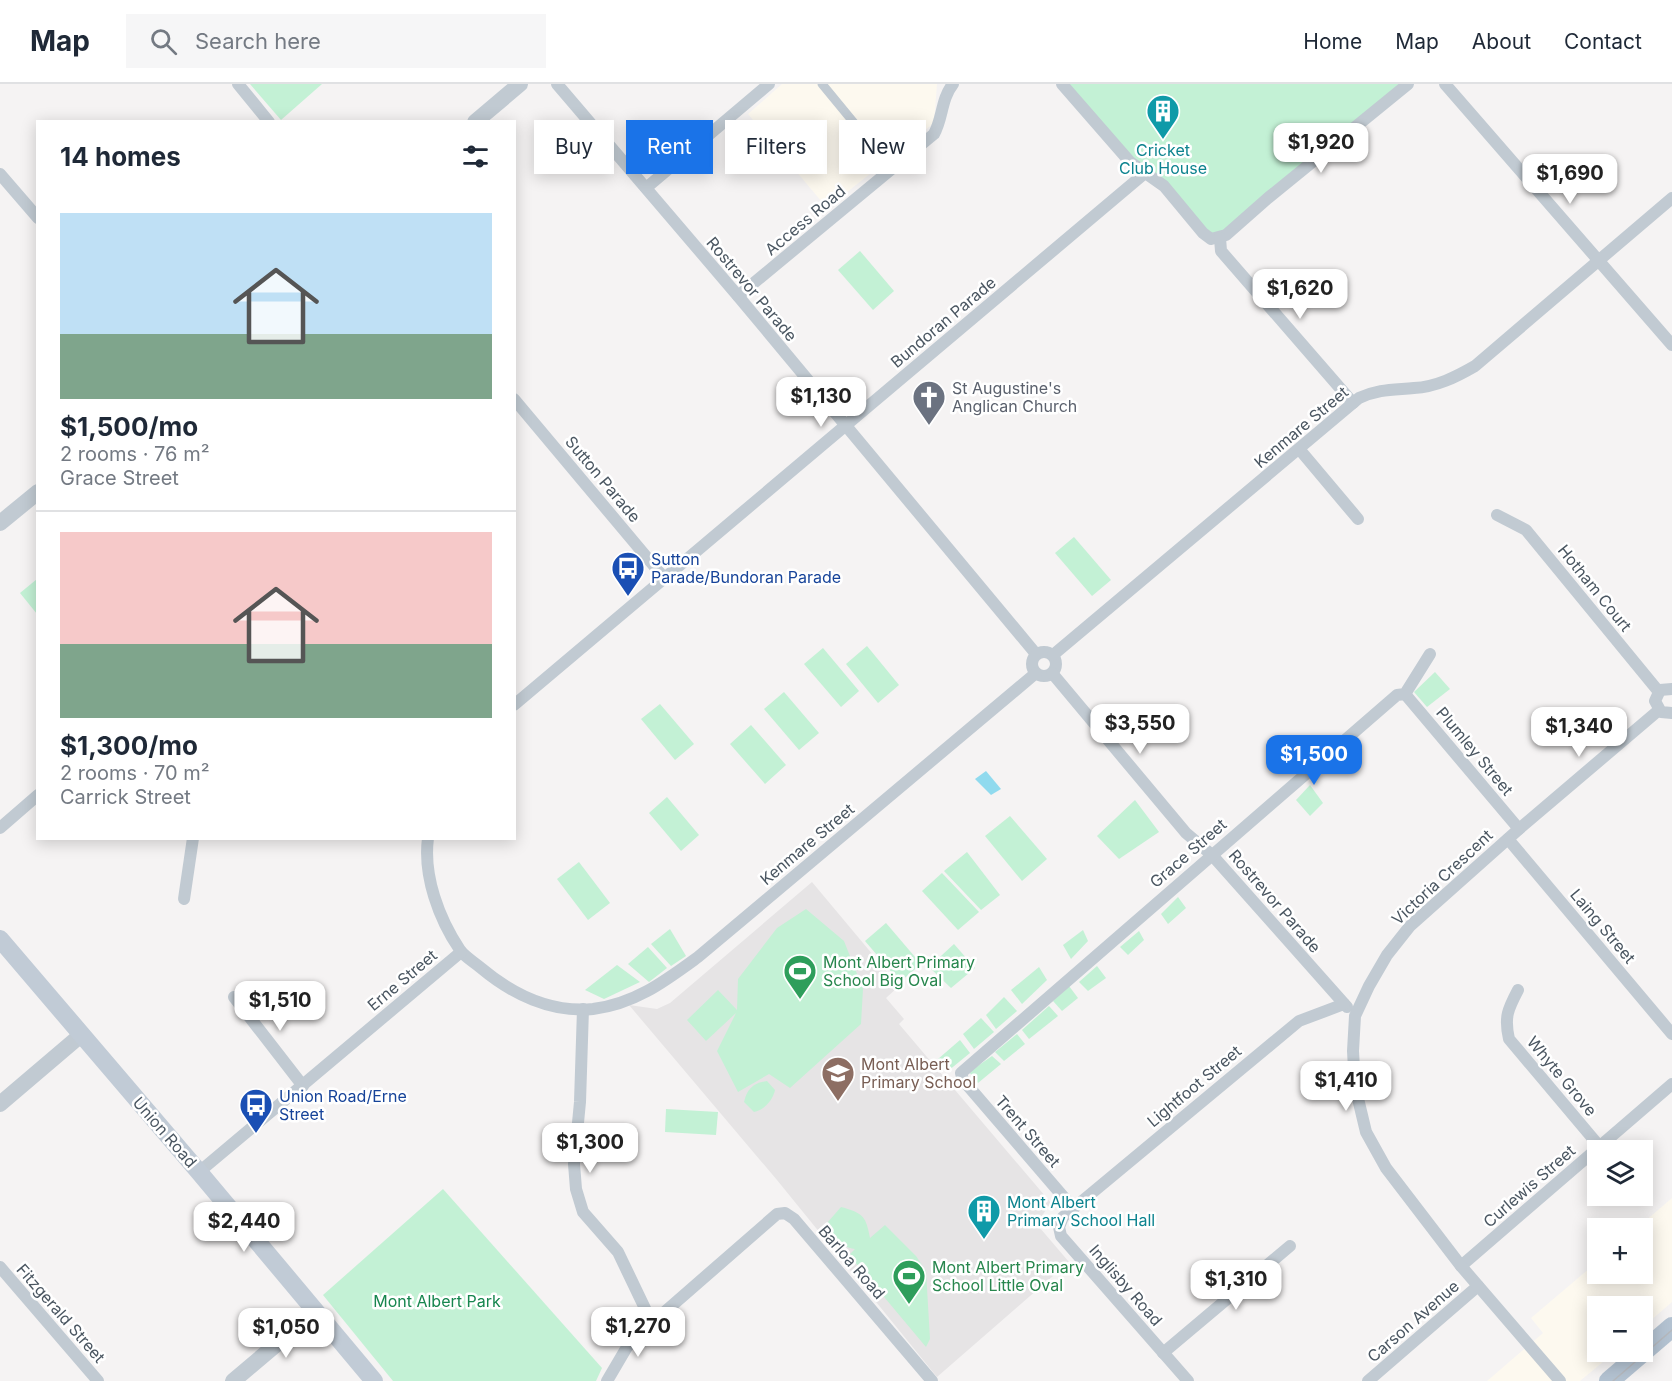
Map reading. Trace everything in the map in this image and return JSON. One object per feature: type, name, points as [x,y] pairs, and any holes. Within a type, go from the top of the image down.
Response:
[{"type":"main road","name":"Union Road","points":[[0,939],[375,1381]]},
{"type":"main road","points":[[1609,1381],[1672,1327]]},
{"type":"street","points":[[238,84],[268,120]]},
{"type":"street","points":[[478,120],[520,84]]},
{"type":"street","name":"Rostrevor Parade","points":[[557,84],[738,296],[1036,654]]},
{"type":"street","points":[[646,188],[769,84]]},
{"type":"street","points":[[822,84],[852,120]]},
{"type":"street","name":"Access Road","points":[[926,141],[934,134],[940,124],[944,102],[953,84]]},
{"type":"street","points":[[1062,84],[1130,162],[1164,186],[1203,233],[1211,239],[1226,235],[1408,84]]},
{"type":"street","points":[[1445,84],[1672,345]]},
{"type":"street","name":"Bundoran Parade","points":[[516,703],[1145,173]]},
{"type":"street","points":[[0,174],[36,216]]},
{"type":"street","name":"Access Road","points":[[738,296],[886,174]]},
{"type":"street","name":"Kenmare Street","points":[[1053,655],[1300,450],[1353,403],[1375,391],[1416,388],[1458,376],[1474,366],[1672,198]]},
{"type":"street","points":[[1220,238],[1221,251],[1353,403]]},
{"type":"street","name":"Sutton Parade","points":[[516,401],[665,579]]},
{"type":"street","points":[[1300,450],[1358,519]]},
{"type":"street","points":[[0,523],[36,494]]},
{"type":"street","name":"Hotham Court","points":[[1497,515],[1526,530],[1659,692]]},
{"type":"street","points":[[1045,652],[1053,655],[1056,663],[1052,673],[1044,676],[1036,673],[1031,665],[1036,654],[1045,652]]},
{"type":"street","name":"Grace Street","points":[[961,1073],[1397,695],[1405,694],[1430,654]]},
{"type":"street","name":"Kenmare Street","points":[[461,951],[496,980],[531,1000],[583,1009],[635,999],[657,987],[698,957],[1036,673]]},
{"type":"street","name":"Rostrevor Parade","points":[[1052,673],[1186,832],[1212,855],[1355,1017]]},
{"type":"street","points":[[1672,689],[1665,688],[1659,692],[1655,701],[1659,710],[1665,714],[1672,713]]},
{"type":"street","name":"Plumley Street","points":[[1405,694],[1519,829]]},
{"type":"street","name":"Victoria Crescent","points":[[1560,1381],[1461,1266],[1386,1168],[1366,1132],[1354,1086],[1355,1017],[1387,955],[1410,926],[1519,829],[1659,710]]},
{"type":"street","points":[[0,828],[36,797]]},
{"type":"street","name":"Laing Street","points":[[1508,839],[1672,1034]]},
{"type":"street","points":[[184,899],[193,840]]},
{"type":"street","points":[[428,840],[426,851],[429,880],[435,899],[461,951]]},
{"type":"street","name":"Erne Street","points":[[199,1172],[461,951]]},
{"type":"street","name":"Whyte Grove","points":[[1518,990],[1508,1009],[1505,1024],[1509,1039],[1594,1140]]},
{"type":"street","points":[[234,997],[303,1086]]},
{"type":"street","name":"Lightfoot Street","points":[[1072,1208],[1299,1020],[1344,1004]]},
{"type":"street","points":[[583,1009],[580,1102],[574,1164],[576,1189],[583,1212],[618,1252],[652,1323],[627,1347],[607,1381]]},
{"type":"street","points":[[0,1104],[81,1035]]},
{"type":"street","name":"Trent Street","points":[[961,1073],[963,1080],[1072,1208]]},
{"type":"street","name":"Curlewis Street","points":[[1608,1140],[1672,1084]]},
{"type":"street","name":"Curlewis Street","points":[[1461,1266],[1587,1158]]},
{"type":"street","name":"Inglisby Road","points":[[1072,1208],[1063,1217],[1059,1227],[1061,1236],[1188,1381]]},
{"type":"street","name":"Barloa Road","points":[[652,1323],[777,1214],[785,1213],[794,1219],[932,1381]]},
{"type":"street","points":[[1163,1353],[1290,1246]]},
{"type":"street","name":"Fitzgerald Street","points":[[0,1267],[98,1381]]},
{"type":"street","name":"Carson Avenue","points":[[1368,1381],[1478,1286]]},
{"type":"street","points":[[233,1381],[316,1311]]},
{"type":"shaded area","points":[[782,84],[937,84],[934,123],[926,129],[926,120],[839,120],[839,174],[870,174],[827,208],[798,174],[827,174],[827,120],[753,120],[748,114]]},
{"type":"shaded area","name":"Mont Albert Primary School","points":[[812,882],[899,986],[886,998],[904,1019],[899,1024],[1051,1203],[1041,1217],[1040,1228],[1069,1262],[937,1377],[777,1180],[629,1005],[657,1009],[670,1003]]},
{"type":"shaded area","points":[[1672,1198],[1672,1302],[1653,1318],[1653,1296],[1587,1296],[1587,1362],[1603,1362],[1580,1381],[1487,1381],[1543,1333],[1531,1318],[1587,1270],[1587,1284],[1653,1284],[1653,1218],[1649,1218]]},
{"type":"green space","points":[[250,84],[322,84],[281,120]]},
{"type":"green space","points":[[1062,84],[1405,84],[1220,238],[1211,239]]},
{"type":"green space","points":[[860,251],[894,291],[873,310],[838,270]]},
{"type":"green space","points":[[1074,537],[1111,580],[1092,596],[1055,553]]},
{"type":"green space","points":[[36,580],[36,613],[20,593]]},
{"type":"green space","points":[[867,646],[899,685],[878,703],[846,664]]},
{"type":"green space","points":[[823,648],[859,691],[841,707],[804,664]]},
{"type":"green space","points":[[1435,672],[1450,689],[1427,707],[1414,692]]},
{"type":"green space","points":[[784,692],[819,733],[799,750],[764,709]]},
{"type":"green space","points":[[660,704],[694,744],[675,760],[641,719]]},
{"type":"green space","points":[[751,725],[786,765],[765,784],[730,744]]},
{"type":"green space","points":[[1310,785],[1323,803],[1310,816],[1296,800]]},
{"type":"green space","points":[[667,797],[699,835],[681,851],[649,813]]},
{"type":"green space","points":[[1135,800],[1159,832],[1119,859],[1097,836]]},
{"type":"green space","points":[[1010,816],[1047,859],[1022,881],[985,836]]},
{"type":"green space","points":[[967,852],[1000,895],[981,910],[944,871]]},
{"type":"green space","points":[[579,862],[610,903],[588,920],[557,879]]},
{"type":"green space","points":[[942,873],[979,912],[958,930],[922,891]]},
{"type":"green space","points":[[1178,897],[1186,908],[1168,924],[1161,914]]},
{"type":"green space","name":"Mont Albert Primary School Big Oval","points":[[806,909],[844,941],[863,989],[861,1024],[790,1088],[769,1074],[738,1092],[717,1051],[736,1013],[706,1041],[687,1020],[718,990],[737,1010],[738,979],[777,928]]},
{"type":"green space","points":[[886,923],[921,964],[900,982],[865,941]]},
{"type":"green space","points":[[670,929],[686,956],[671,966],[651,944]]},
{"type":"green space","points":[[1083,930],[1088,941],[1071,959],[1063,945]]},
{"type":"green space","points":[[1139,931],[1144,940],[1128,955],[1120,947]]},
{"type":"green space","points":[[954,944],[975,968],[951,988],[929,967]]},
{"type":"green space","points":[[648,947],[667,968],[649,982],[628,964]]},
{"type":"green space","points":[[617,965],[640,982],[604,999],[585,990]]},
{"type":"green space","points":[[1097,966],[1106,978],[1088,991],[1079,982]]},
{"type":"green space","points":[[1039,967],[1047,980],[1022,1004],[1011,990]]},
{"type":"green space","points":[[1069,986],[1078,998],[1062,1011],[1053,1001]]},
{"type":"green space","points":[[1004,997],[1017,1011],[996,1029],[986,1015]]},
{"type":"green space","points":[[1049,1006],[1058,1016],[1029,1039],[1022,1030]]},
{"type":"green space","points":[[981,1018],[994,1032],[974,1049],[963,1034]]},
{"type":"green space","points":[[1017,1034],[1025,1044],[1004,1061],[995,1052]]},
{"type":"green space","points":[[960,1040],[970,1053],[948,1071],[938,1059]]},
{"type":"green space","points":[[992,1056],[1001,1064],[978,1083],[969,1072]]},
{"type":"green space","points":[[767,1081],[775,1090],[774,1094],[765,1107],[754,1112],[744,1102],[747,1094],[754,1085]]},
{"type":"green space","points":[[666,1109],[718,1112],[716,1135],[665,1132]]},
{"type":"green space","name":"Mont Albert Park","points":[[443,1189],[602,1368],[596,1381],[393,1381],[323,1295]]},
{"type":"green space","name":"Mont Albert Primary School Little Oval","points":[[841,1207],[862,1216],[870,1238],[885,1225],[916,1256],[926,1271],[930,1339],[926,1347],[849,1255],[855,1249],[840,1243],[832,1233],[827,1223]]},
{"type":"water","points":[[986,771],[1001,789],[991,795],[975,779]]},
{"type":"tram line","points":[[1613,1381],[1672,1330]]},
{"type":"place","name":"Cricket Club House","points":[[1163,140]]},
{"type":"place","name":"St Augustine's Anglican Church","points":[[929,426]]},
{"type":"place","name":"Sutton Parade/Bundoran Parade","points":[[628,597]]},
{"type":"place","name":"Mont Albert Primary School Big Oval","points":[[800,1000]]},
{"type":"place","name":"Mont Albert Primary School","points":[[838,1102]]},
{"type":"place","name":"Union Road/Erne Street","points":[[256,1134]]},
{"type":"place","name":"Mont Albert Primary School Hall","points":[[984,1240]]},
{"type":"place","name":"Mont Albert Primary School Little Oval","points":[[909,1305]]}]
